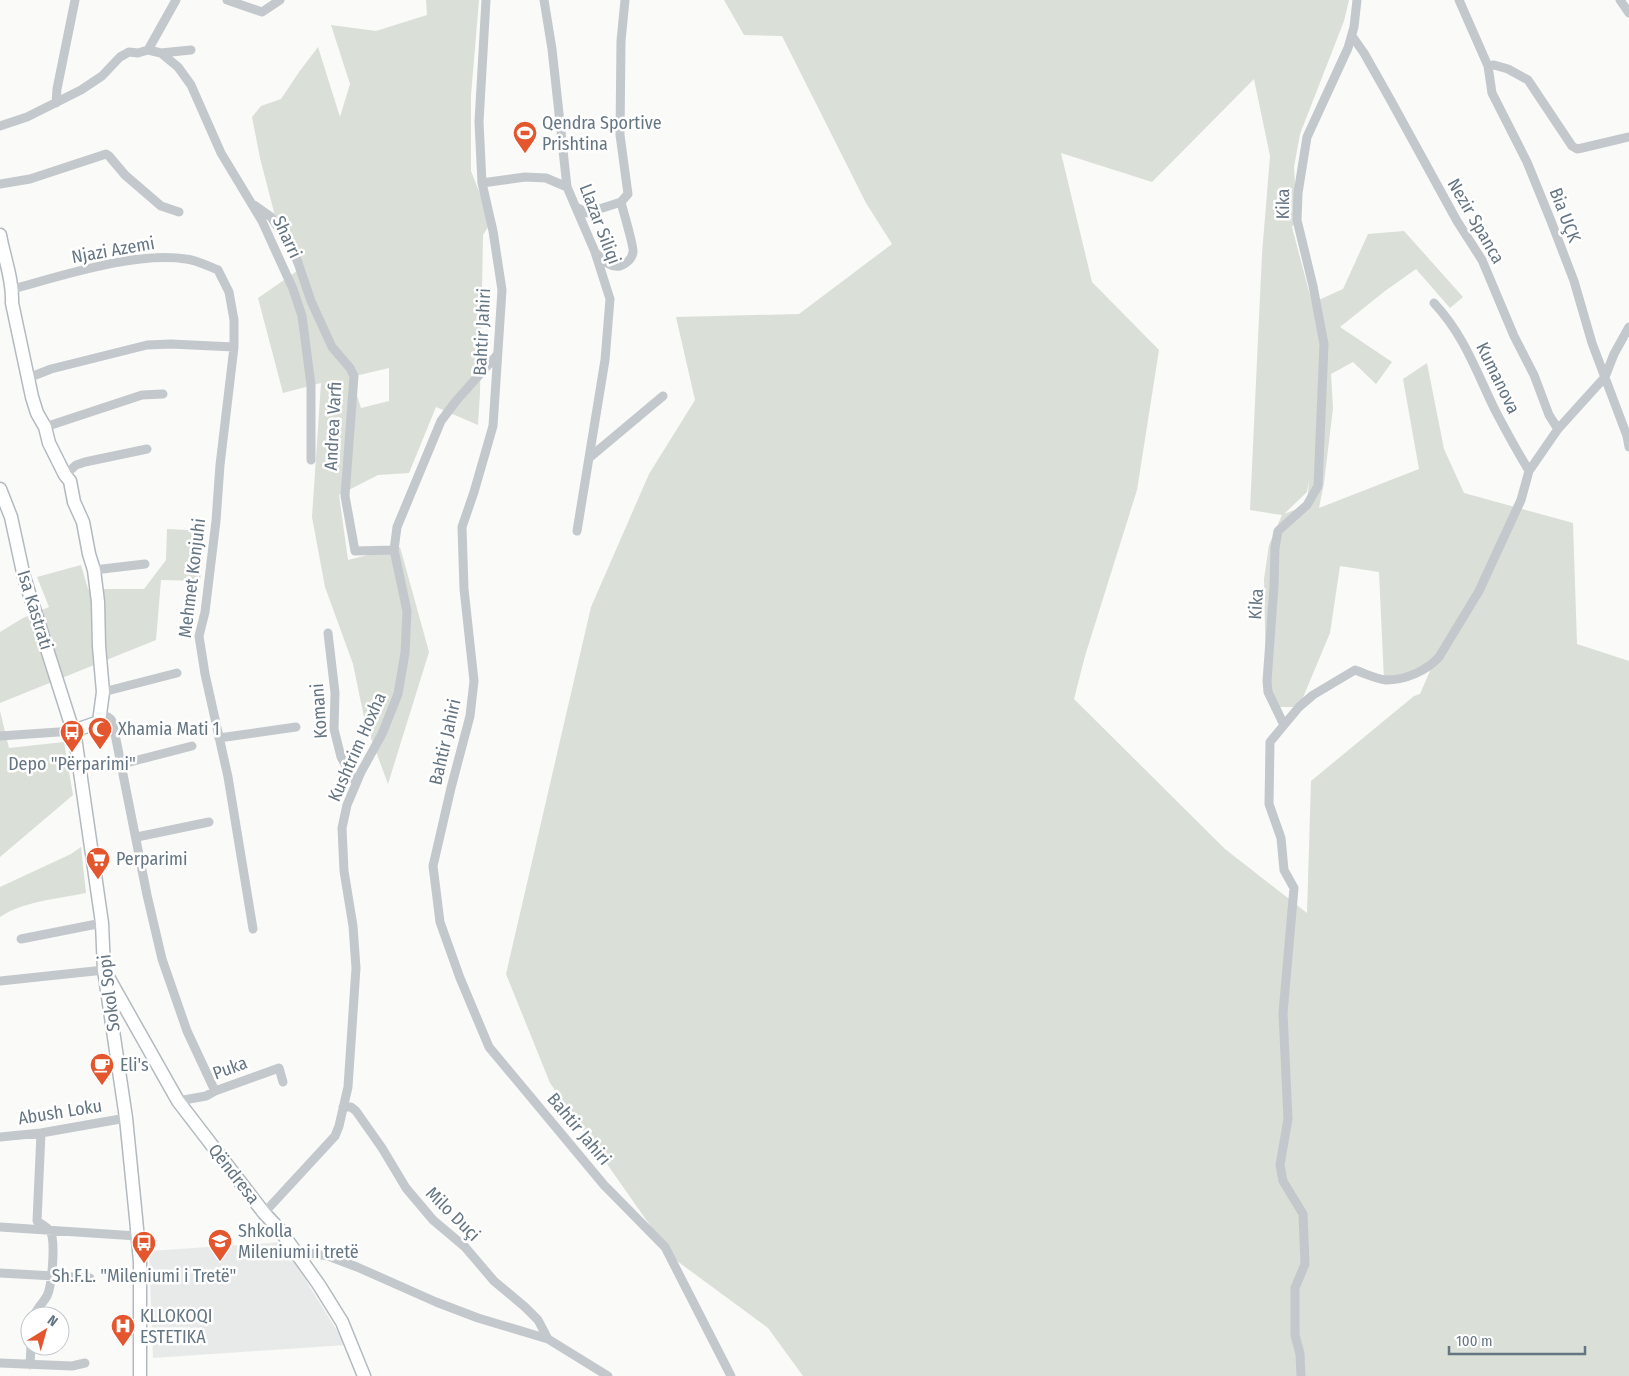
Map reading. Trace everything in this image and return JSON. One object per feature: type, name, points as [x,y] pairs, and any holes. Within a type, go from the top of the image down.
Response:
[{"type":"street","points":[[56,103],[57,89],[75,0]]},
{"type":"street","points":[[148,50],[176,0]]},
{"type":"street","points":[[228,0],[262,12],[280,0]]},
{"type":"street","name":"Bahtir Jahiri","points":[[486,0],[479,122],[482,183],[493,230],[502,290],[493,426],[462,527],[464,589],[474,681],[470,716],[433,866],[440,922],[460,978],[489,1047],[604,1185],[665,1247],[731,1376]]},
{"type":"street","name":"Llazar Siliqi","points":[[544,0],[552,49],[567,188],[595,252],[610,299],[605,360],[577,531]]},
{"type":"street","points":[[576,207],[587,213],[621,202],[628,194],[620,135],[621,41],[624,0]]},
{"type":"street","name":"Kika","points":[[1284,725],[1268,692],[1267,680],[1275,548],[1278,531],[1307,505],[1318,486],[1324,344],[1297,220],[1298,193],[1307,137],[1348,48],[1352,36],[1357,0]]},
{"type":"street","name":"Bia UÇK","points":[[1460,0],[1488,66],[1492,93],[1527,162],[1574,281],[1592,343],[1627,436],[1629,447]]},
{"type":"street","points":[[1620,0],[1629,12]]},
{"type":"street","name":"Nezir Spanca","points":[[1352,36],[1364,53],[1457,221],[1482,260],[1514,336],[1534,375],[1549,415],[1558,429]]},
{"type":"street","points":[[0,126],[27,117],[80,90],[102,76],[120,57],[129,52],[138,53],[148,50],[161,53],[191,50]]},
{"type":"street","name":"Sharri","points":[[161,53],[178,67],[191,85],[221,153],[252,203],[293,289],[302,316],[312,385],[311,460]]},
{"type":"street","points":[[1488,66],[1494,65],[1508,69],[1528,80],[1572,146],[1577,149],[1629,137]]},
{"type":"street","points":[[0,184],[30,180],[106,154],[125,175],[161,206],[178,212]]},
{"type":"street","points":[[482,183],[525,177],[546,178],[567,188]]},
{"type":"street","points":[[595,252],[603,260],[615,266],[623,265],[629,260],[633,252],[621,202]]},
{"type":"street","name":"Andrea Varfi","points":[[252,203],[271,217],[294,251],[311,301],[332,347],[350,368],[354,376],[345,496],[355,551],[394,550]]},
{"type":"street","points":[[0,235],[13,289],[12,303],[37,413],[45,427],[50,443],[65,475],[70,481],[74,502],[84,522],[89,554],[94,570],[98,602],[103,692],[99,722]]},
{"type":"street","name":"Njazi Azemi","points":[[13,289],[118,263],[158,258],[187,259],[218,270]]},
{"type":"street","name":"Mehmet Konjuhi","points":[[218,270],[229,292],[234,320],[234,347],[205,612],[199,636],[205,674],[228,777],[253,929]]},
{"type":"street","name":"Kumanova","points":[[1434,302],[1449,319],[1471,356],[1495,410],[1529,471]]},
{"type":"street","points":[[1301,1376],[1300,1354],[1295,1335],[1295,1288],[1305,1264],[1302,1214],[1283,1181],[1280,1165],[1288,1119],[1283,1013],[1294,888],[1284,870],[1281,838],[1269,804],[1270,742],[1313,695],[1355,670],[1384,680],[1418,673],[1440,657],[1480,591],[1521,500],[1529,471],[1558,429],[1605,377],[1614,354],[1629,327]]},
{"type":"street","points":[[28,378],[51,369],[147,346],[171,344],[234,347]]},
{"type":"street","name":"Kushtrim Hoxha","points":[[264,1213],[335,1136],[340,1126],[348,1087],[356,968],[353,926],[344,871],[342,828],[347,805],[356,783],[382,734],[398,694],[405,653],[406,611],[394,550],[397,528],[441,421],[456,401],[497,355]]},
{"type":"street","points":[[45,427],[142,395],[163,394]]},
{"type":"street","points":[[589,458],[664,396]]},
{"type":"street","points":[[65,475],[76,465],[85,462],[147,449]]},
{"type":"street","name":"Isa Kastrati","points":[[0,489],[11,516],[24,577],[73,731]]},
{"type":"street","points":[[94,570],[145,564]]},
{"type":"street","name":"Komani","points":[[328,633],[335,693],[334,729],[341,757],[356,783]]},
{"type":"street","points":[[103,692],[177,673]]},
{"type":"street","points":[[0,736],[73,731],[99,722],[104,716],[112,720],[162,959],[187,1031],[215,1090]]},
{"type":"street","points":[[219,738],[296,727]]},
{"type":"street","name":"Sokol Sopi","points":[[73,731],[102,923],[104,970],[126,1118],[140,1262],[140,1376]]},
{"type":"street","points":[[122,764],[192,746]]},
{"type":"street","points":[[137,837],[209,822]]},
{"type":"street","points":[[21,939],[102,923]]},
{"type":"street","points":[[0,981],[104,970]]},
{"type":"street","name":"Qëndresa","points":[[104,970],[178,1101],[264,1213],[280,1230],[319,1285],[342,1322],[364,1376]]},
{"type":"street","name":"Puka","points":[[178,1101],[206,1096],[215,1090],[279,1068],[283,1082]]},
{"type":"street","name":"Milo Duçi","points":[[343,1107],[351,1107],[356,1111],[382,1148],[406,1188],[432,1220],[464,1247],[494,1281],[525,1306],[538,1320],[548,1339]]},
{"type":"street","name":"Abush Loku","points":[[0,1137],[41,1133],[126,1118]]},
{"type":"street","points":[[39,1306],[47,1296],[51,1276],[53,1240],[50,1230],[37,1221],[41,1133]]},
{"type":"street","points":[[0,1227],[138,1236]]},
{"type":"street","points":[[296,1254],[304,1252],[328,1256],[357,1266],[453,1308],[548,1339],[608,1376]]},
{"type":"street","points":[[0,1273],[90,1278]]},
{"type":"street","points":[[30,1356],[30,1365]]},
{"type":"street","points":[[0,1363],[72,1366],[85,1363]]},
{"type":"shaded area","points":[[426,0],[479,0],[471,95],[471,171],[491,222],[483,235],[478,425],[436,407],[409,473],[378,475],[339,495],[348,560],[400,547],[429,652],[388,784],[365,722],[353,664],[325,587],[312,517],[321,383],[283,393],[258,298],[297,271],[281,239],[260,158],[252,117],[261,106],[281,99],[318,47],[340,117],[350,84],[331,25],[376,31],[427,15]],"holes":[[[389,368],[389,401],[361,408],[351,377]]]},
{"type":"shaded area","points":[[724,0],[1349,0],[1344,21],[1300,134],[1294,167],[1297,220],[1292,227],[1312,303],[1343,289],[1368,234],[1404,231],[1463,297],[1450,308],[1416,269],[1340,327],[1392,362],[1376,384],[1353,362],[1331,374],[1333,408],[1319,508],[1419,469],[1403,379],[1427,363],[1444,449],[1464,493],[1573,523],[1577,644],[1629,661],[1629,1376],[803,1376],[768,1328],[673,1258],[550,1083],[506,974],[591,607],[649,474],[695,400],[676,317],[799,314],[892,244],[866,203],[782,36],[744,35]],"holes":[[[1254,79],[1270,156],[1262,254],[1250,510],[1282,515],[1269,545],[1264,579],[1266,677],[1278,707],[1299,707],[1330,633],[1340,566],[1379,572],[1384,680],[1433,664],[1420,694],[1414,696],[1311,781],[1307,913],[1225,849],[1074,699],[1085,656],[1137,490],[1159,350],[1092,282],[1061,153],[1152,182]],[[1309,479],[1307,505],[1284,514],[1307,492]]]},
{"type":"shaded area","points":[[167,529],[206,531],[200,581],[161,580],[156,640],[0,703],[0,632],[23,618],[49,607],[37,577],[81,565],[88,589],[144,589],[166,560]]},
{"type":"shaded area","points":[[0,711],[9,748],[64,742],[73,795],[0,857]]},
{"type":"shaded area","points":[[81,847],[86,893],[30,904],[0,917],[0,887],[71,854]]},
{"type":"shaded area","points":[[282,1242],[346,1345],[153,1358],[149,1251]]},
{"type":"place","name":"Qendra Sportive Prishtina","points":[[525,154]]},
{"type":"place","name":"Xhamia Mati 1","points":[[100,750]]},
{"type":"place","name":"Depo \"Përparimi\"","points":[[72,753]]},
{"type":"place","name":"Perparimi","points":[[98,880]]},
{"type":"place","name":"Eli's","points":[[102,1086]]},
{"type":"place","name":"Shkolla Mileniumi i tretë","points":[[220,1262]]},
{"type":"place","name":"Sh.F.L. \"Mileniumi i Tretë\"","points":[[144,1264]]},
{"type":"place","name":"KLLOKOQI ESTETIKA","points":[[123,1347]]}]
